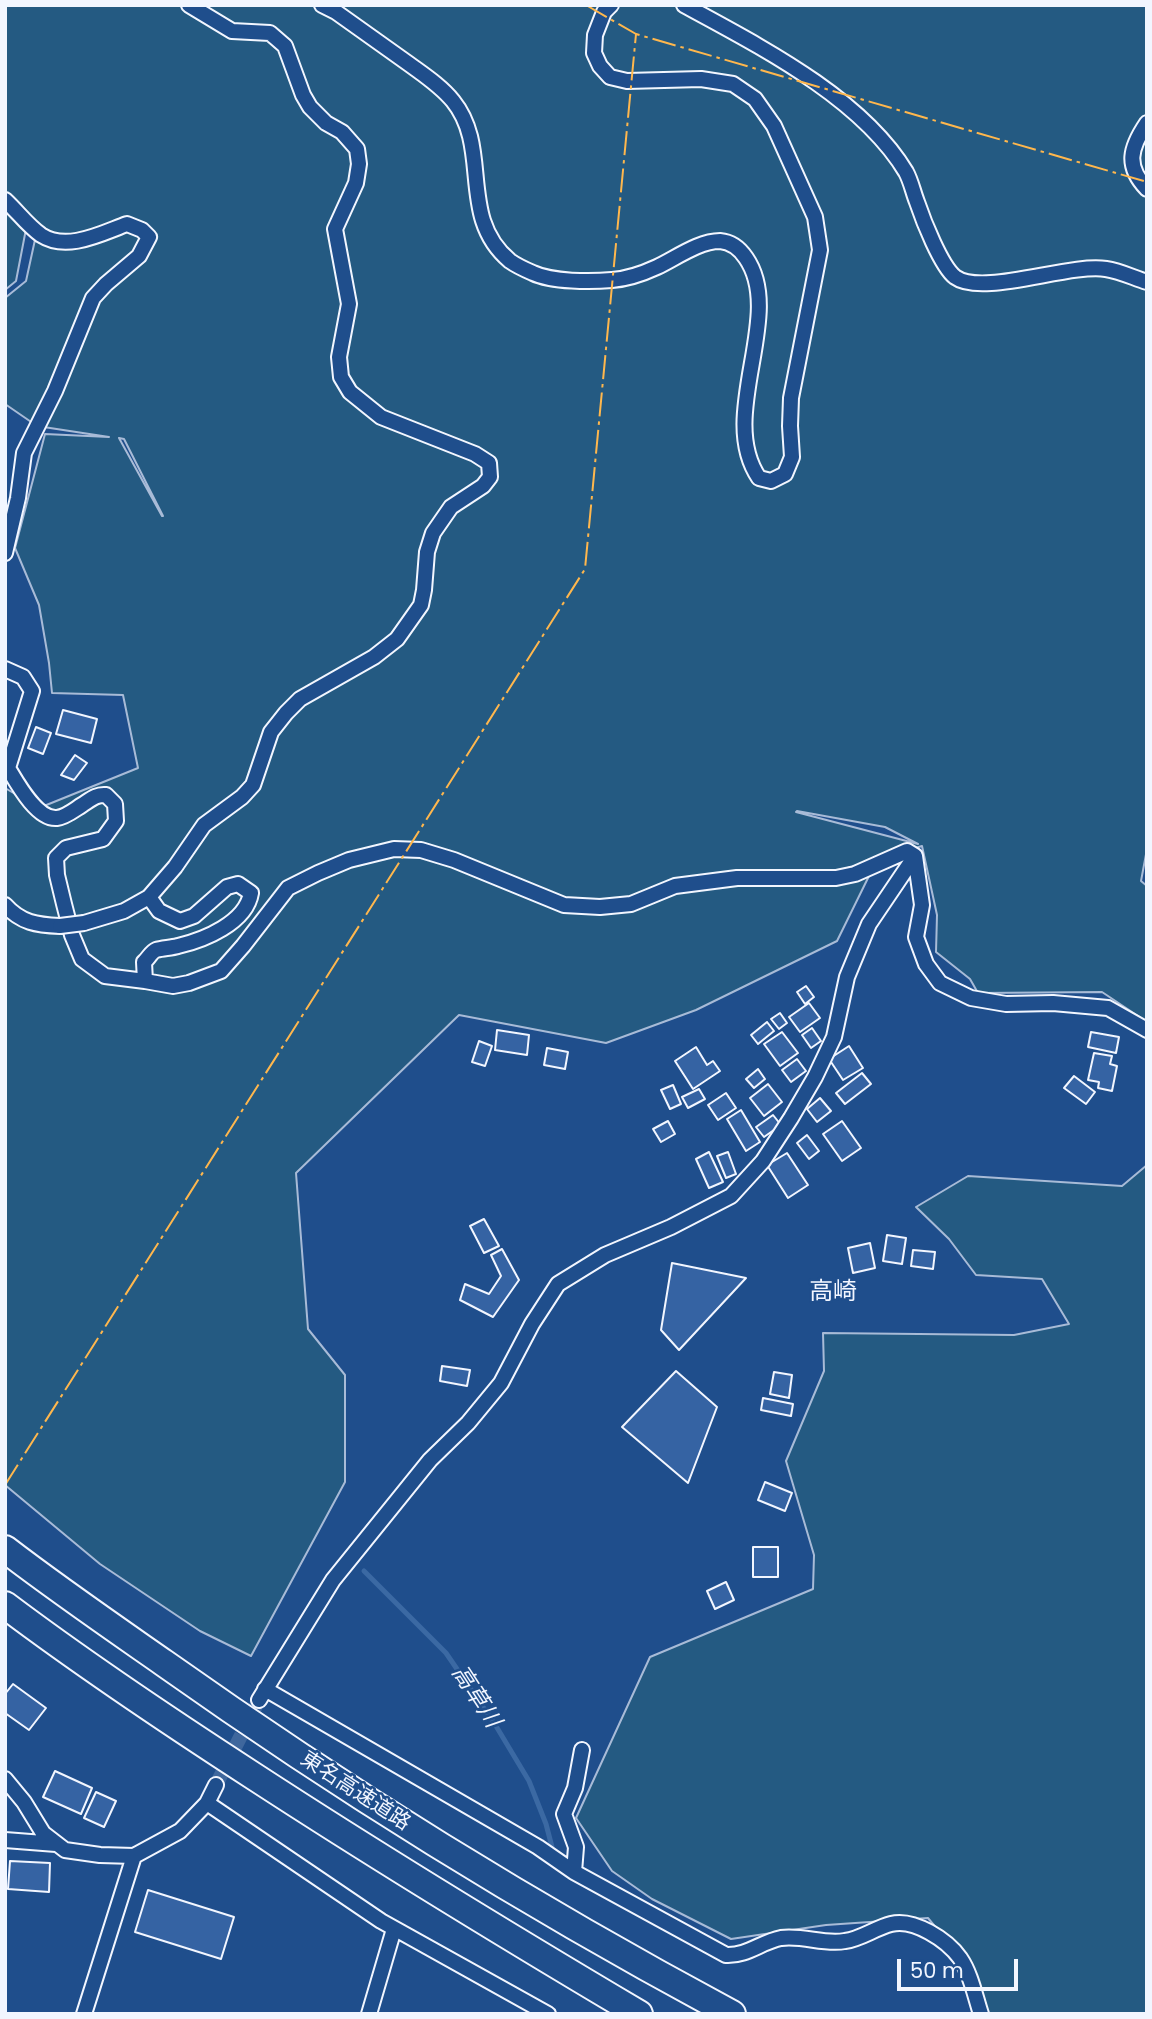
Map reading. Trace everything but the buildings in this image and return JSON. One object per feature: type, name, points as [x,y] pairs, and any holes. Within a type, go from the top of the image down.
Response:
[{"type":"highway","name":"東名高速道路","points":[[5,1549],[229,1709],[418,1833],[584,1933],[729,2012]]},
{"type":"highway","name":"東名高速道路","points":[[5,1605],[175,1725],[323,1821],[639,2014]]},
{"type":"street","points":[[5,905],[15,916],[34,925],[60,926],[85,923],[124,911],[149,897],[175,867],[204,825],[242,797],[253,785],[271,732],[286,713],[300,699],[374,657],[397,639],[421,605],[433,533],[451,507],[483,486],[489,477],[489,463],[475,454],[381,417],[350,392],[341,377],[339,357],[349,304],[335,229],[356,183],[359,164],[357,149],[342,132],[326,123],[310,107],[285,46],[270,33],[232,31],[189,5]]},
{"type":"street","points":[[322,5],[336,12],[430,79],[453,101],[465,120],[472,143],[477,199],[485,228],[497,249],[512,263],[540,276],[576,281],[614,280],[654,268],[709,243],[722,241],[735,245],[746,257],[759,289],[745,407],[746,447],[751,466],[759,478],[771,481],[785,474],[792,457],[791,398],[820,250],[815,218],[774,126],[755,99],[733,84],[701,79],[627,81],[610,77],[600,66],[594,52],[595,35],[604,12],[611,5]]},
{"type":"street","points":[[684,5],[779,59],[832,94],[870,127],[892,151],[908,175],[932,239],[947,268],[956,277],[970,284],[1012,281],[1068,270],[1106,269],[1147,282]]},
{"type":"street","points":[[1147,124],[1136,139],[1131,163],[1139,181],[1147,189]]},
{"type":"street","points":[[5,200],[42,235],[60,243],[90,238],[127,224],[142,230],[149,237],[139,256],[93,298],[55,391],[24,453],[18,498],[5,553]]},
{"type":"street","points":[[5,669],[23,677],[32,691],[7,768],[33,806],[51,817],[58,818],[99,794],[106,795],[115,804],[116,821],[103,839],[66,848],[56,858],[57,875],[72,935],[82,959],[105,975],[173,986],[190,983],[221,971],[288,888],[349,860],[394,849],[421,850],[454,860],[564,905],[600,907],[631,904],[675,886],[737,878],[836,878],[855,874],[907,851],[915,856],[922,905],[916,937],[926,964],[940,984],[971,998],[1006,1004],[1053,1003],[1108,1008],[1147,1030]]},
{"type":"street","points":[[915,856],[869,924],[847,977],[834,1037],[791,1118],[763,1161],[731,1196],[671,1227],[605,1255],[558,1284],[532,1324],[501,1383],[468,1423],[430,1460],[333,1580],[262,1695],[538,1847],[574,1872],[726,1955],[738,1956],[778,1939],[800,1936],[832,1942],[848,1941],[892,1923],[908,1923],[925,1929],[960,1958],[972,1984],[981,2014]]},
{"type":"street","points":[[145,981],[144,962],[154,951],[202,940],[216,933],[249,903],[251,893],[239,884],[227,887],[194,916],[180,921],[159,911],[149,897]]},
{"type":"street","points":[[574,1872],[576,1847],[564,1814],[575,1788],[582,1750]]},
{"type":"street","points":[[5,1779],[24,1802],[43,1833],[65,1850],[134,1856],[180,1830],[207,1803],[216,1785]]},
{"type":"street","points":[[207,1803],[394,1929],[541,2010]]},
{"type":"street","points":[[5,1840],[57,1844]]},
{"type":"street","points":[[84,2014],[134,1856]]},
{"type":"street","points":[[369,2014],[394,1929]]},
{"type":"shaded area","points":[[5,5],[1147,5],[1147,849],[1141,881],[1147,886],[1147,1022],[1102,992],[978,993],[970,979],[936,952],[937,915],[922,846],[824,875],[869,876],[837,941],[696,1010],[606,1043],[459,1015],[296,1173],[308,1329],[345,1375],[345,1482],[251,1656],[200,1631],[100,1564],[5,1485],[5,788],[39,808],[138,768],[123,695],[52,693],[39,605],[15,548],[45,434],[109,437],[37,426],[5,404],[5,298],[26,281],[38,226],[5,196]],"holes":[[[119,438],[124,439],[163,516],[162,516]],[[796,812],[885,827],[918,844]]]},
{"type":"shaded area","points":[[5,209],[26,229],[16,281],[5,290]]},
{"type":"shaded area","points":[[1147,1165],[1147,2014],[987,2014],[970,1969],[928,1918],[826,1925],[731,1939],[652,1899],[612,1871],[576,1818],[650,1657],[813,1589],[814,1555],[786,1461],[824,1371],[823,1333],[1014,1335],[1069,1324],[1042,1279],[976,1275],[949,1239],[916,1207],[968,1176],[1122,1186]]},
{"type":"waterway","name":"高草川","points":[[364,1571],[446,1653],[496,1726],[529,1781],[552,1847]]},
{"type":"tunnel","points":[[216,1785],[259,1700]]},
{"type":"power","points":[[586,5],[636,34],[1147,182]]},
{"type":"power","points":[[5,1485],[585,569],[636,34]]},
{"type":"district","name":"高崎","points":[[833,1293]]}]
